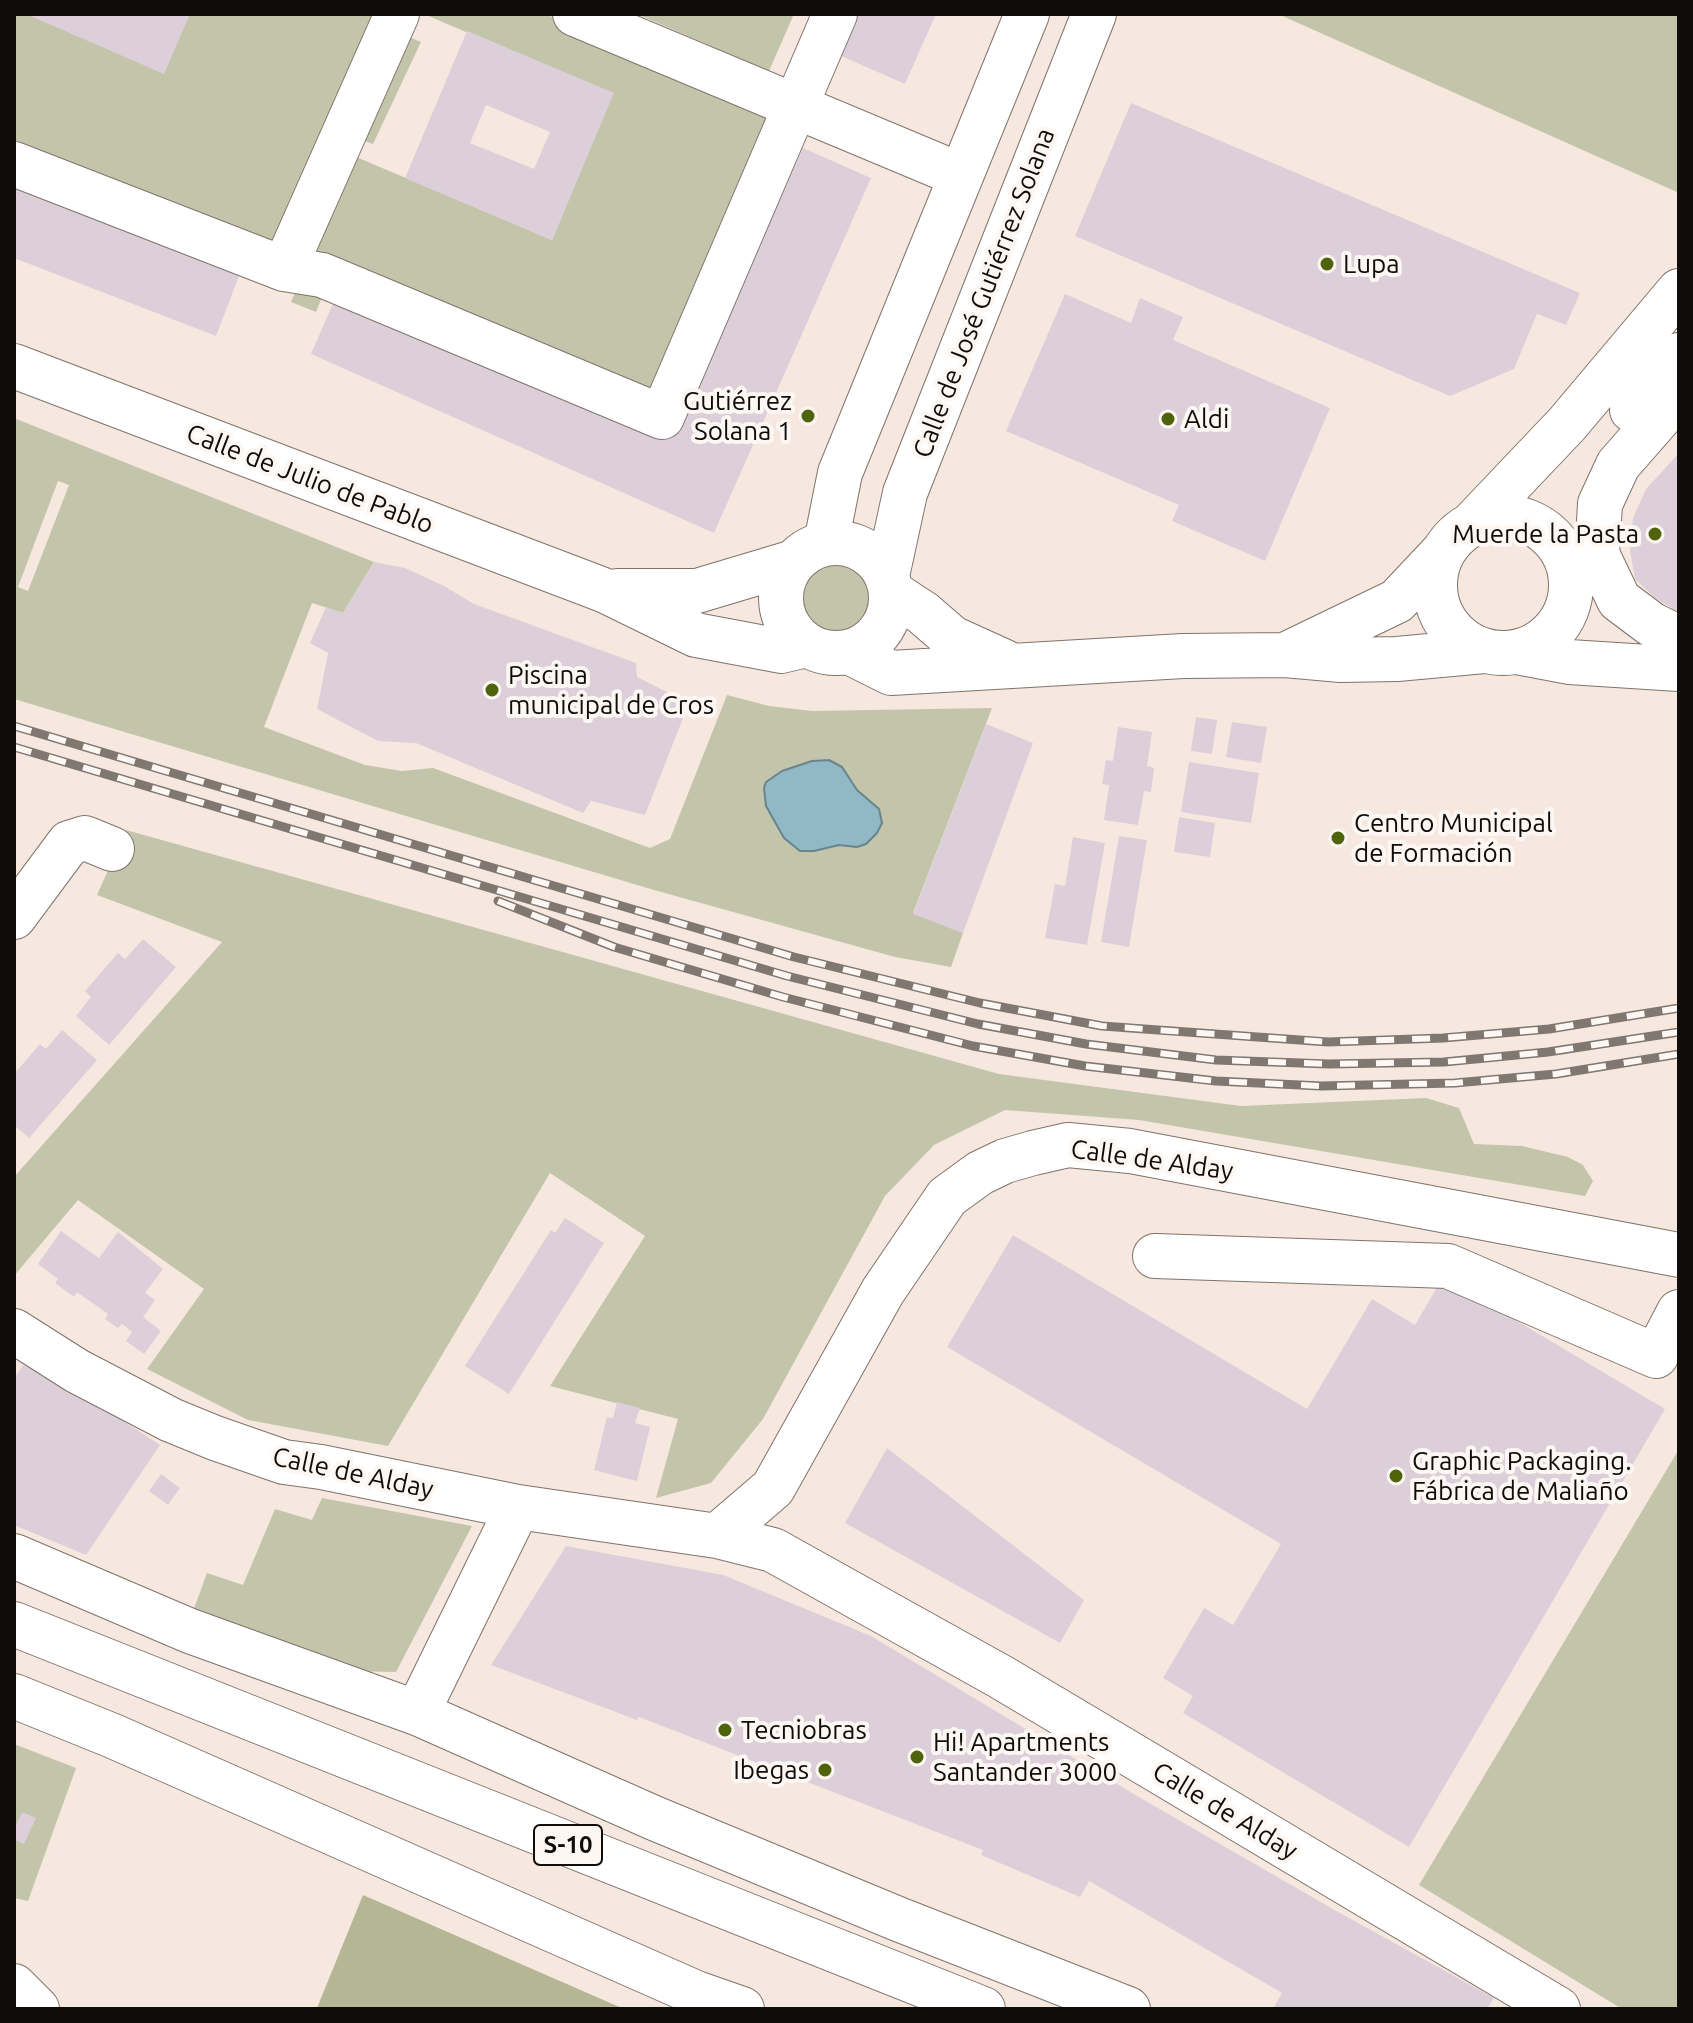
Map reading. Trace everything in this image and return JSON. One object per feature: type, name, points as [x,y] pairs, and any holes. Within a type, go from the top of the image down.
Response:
[{"type":"main road","points":[[284,269],[397,14]]},
{"type":"main road","points":[[575,14],[960,175]]},
{"type":"main road","points":[[14,164],[284,269],[322,275],[662,417],[835,14]]},
{"type":"main road","points":[[889,584],[891,608],[881,630],[864,647],[849,652],[833,654],[806,645],[791,631],[782,605],[784,578],[810,552],[1027,14]]},
{"type":"main road","name":"Calle de José Gutiérrez Solana","points":[[889,584],[905,493],[1094,14]]},
{"type":"main road","points":[[1285,655],[1397,601],[1567,424],[1679,291]]},
{"type":"main road","points":[[1556,543],[1572,500],[1606,440],[1679,355]]},
{"type":"main road","name":"Calle de Julio de Pablo","points":[[14,366],[606,591],[696,635],[781,651],[806,645]]},
{"type":"main road","points":[[1679,395],[1618,465],[1600,504],[1597,554],[1619,600],[1651,624],[1679,638]]},
{"type":"main road","points":[[849,652],[891,673],[1183,656],[1285,655],[1341,660],[1397,659],[1500,652],[1538,644],[1555,629],[1567,609],[1571,586],[1567,563],[1556,543],[1539,527],[1517,518],[1494,517],[1458,537],[1437,570],[1435,590],[1440,610],[1450,628],[1466,642],[1500,652],[1569,662],[1679,668]]},
{"type":"main road","points":[[810,552],[844,543],[862,549],[877,561],[889,584],[952,638],[1011,665]]},
{"type":"main road","name":"Calle de Julio de Pablo","points":[[606,591],[697,591],[810,552]]},
{"type":"main road","points":[[1571,586],[1592,613],[1616,632],[1679,668]]},
{"type":"main road","points":[[14,917],[69,843],[85,838],[112,849]]},
{"type":"main road","name":"Calle de Alday","points":[[717,1536],[773,1488],[883,1291],[947,1197],[980,1173],[1019,1157],[1068,1145],[1130,1151],[1679,1255]]},
{"type":"main road","points":[[1155,1256],[1448,1266],[1656,1356],[1679,1312]]},
{"type":"main road","name":"Calle de Alday","points":[[14,1331],[77,1371],[171,1420],[284,1462],[518,1507],[717,1536],[773,1550],[1001,1677],[1558,2009]]},
{"type":"main road","points":[[417,1713],[518,1507]]},
{"type":"main road","points":[[14,1556],[190,1631],[417,1713],[654,1818],[883,1913],[1128,2009]]},
{"type":"main road","name":"S-10","points":[[14,1624],[983,2009]]},
{"type":"main road","points":[[14,1696],[113,1736],[711,2001],[742,2009]]},
{"type":"main road","points":[[14,1986],[37,2009]]},
{"type":"green space","points":[[14,14],[376,14],[278,245],[14,143]]},
{"type":"green space","points":[[424,14],[545,14],[772,110],[639,418],[328,282],[316,312],[291,302],[354,156],[552,240],[612,95]]},
{"type":"green space","points":[[637,14],[794,14],[769,71]]},
{"type":"green space","points":[[1278,14],[1679,14],[1679,193]]},
{"type":"green space","points":[[409,37],[421,42],[373,144],[362,140]]},
{"type":"green space","points":[[14,418],[374,562],[343,613],[312,603],[264,727],[365,765],[402,771],[433,768],[650,848],[670,839],[727,695],[769,706],[812,711],[992,708],[913,913],[963,933],[951,967],[895,957],[654,890],[14,699]],"holes":[[[58,481],[69,485],[28,591],[18,587]]]},
{"type":"green space","points":[[836,558],[852,561],[865,570],[874,583],[877,599],[874,615],[865,628],[852,637],[836,640],[820,637],[807,628],[798,615],[795,599],[798,583],[807,570],[820,561]]},
{"type":"green space","points":[[126,830],[999,1074],[1241,1106],[1426,1098],[1459,1108],[1474,1144],[1522,1146],[1568,1157],[1583,1165],[1593,1181],[1585,1196],[1139,1120],[1005,1110],[934,1145],[885,1196],[763,1419],[711,1483],[656,1498],[678,1419],[550,1386],[645,1236],[550,1173],[388,1446],[248,1420],[147,1369],[204,1289],[78,1200],[14,1276],[14,1177],[222,942],[97,895]]},
{"type":"green space","points":[[1679,1449],[1679,2009],[1622,2009],[1419,1885]]},
{"type":"green space","points":[[322,1498],[472,1526],[396,1672],[345,1671],[192,1614],[207,1573],[243,1585],[275,1509],[312,1520]]},
{"type":"green space","points":[[14,1744],[76,1768],[28,1901],[14,1898]]},
{"type":"green space","points":[[363,1895],[624,2009],[319,2009]]},
{"type":"water","points":[[829,760],[842,767],[857,790],[879,809],[882,823],[866,844],[800,851],[784,838],[766,806],[764,788],[766,782],[782,771],[812,761]]},
{"type":"building","points":[[26,14],[190,14],[164,74]]},
{"type":"building","points":[[857,14],[936,14],[905,84],[839,55]]},
{"type":"building","points":[[467,31],[614,93],[552,240],[405,178]],"holes":[[[486,105],[550,132],[534,169],[470,143]]]},
{"type":"building","name":"Lupa","points":[[1131,103],[1580,293],[1566,325],[1537,314],[1514,369],[1450,396],[1075,236]]},
{"type":"building","points":[[803,148],[871,178],[714,533],[311,354],[341,285],[676,433]]},
{"type":"building","points":[[14,177],[242,268],[216,336],[14,258]]},
{"type":"building","name":"Aldi","points":[[1065,294],[1131,323],[1140,298],[1183,317],[1173,340],[1330,408],[1265,561],[1172,521],[1179,505],[1006,431]]},
{"type":"building","name":"Muerde la Pasta","points":[[1679,453],[1679,613],[1654,597],[1635,579],[1630,551],[1633,518],[1646,489]]},
{"type":"building","name":"Piscina municipal de Cros","points":[[374,562],[405,568],[474,604],[636,663],[637,677],[689,703],[645,815],[591,801],[583,813],[416,743],[378,741],[317,709],[328,653],[310,643],[326,607],[343,613]]},
{"type":"building","points":[[1196,717],[1217,720],[1212,754],[1191,751]]},
{"type":"building","points":[[1232,722],[1267,727],[1261,763],[1226,757]]},
{"type":"building","points":[[986,724],[1033,743],[963,933],[913,914]]},
{"type":"building","points":[[1118,727],[1152,732],[1147,766],[1154,768],[1151,792],[1144,791],[1138,825],[1104,820],[1109,785],[1102,784],[1106,760],[1113,761]]},
{"type":"building","points":[[1189,762],[1259,773],[1251,823],[1181,812]]},
{"type":"building","points":[[1179,817],[1215,823],[1210,857],[1174,852]]},
{"type":"building","points":[[1119,836],[1147,840],[1129,947],[1101,942]]},
{"type":"building","points":[[1073,837],[1105,843],[1087,945],[1045,938],[1055,884],[1065,886]]},
{"type":"building","points":[[143,939],[176,967],[109,1045],[76,1016],[91,997],[85,991],[118,953],[125,959]]},
{"type":"building","points":[[62,1030],[97,1060],[29,1138],[14,1125],[14,1074],[40,1044],[46,1049]]},
{"type":"building","points":[[565,1218],[604,1243],[509,1394],[465,1366],[551,1230],[555,1233]]},
{"type":"building","points":[[61,1231],[99,1258],[118,1232],[163,1269],[145,1293],[155,1300],[143,1317],[161,1331],[144,1354],[126,1341],[132,1332],[122,1324],[118,1328],[105,1319],[108,1314],[77,1292],[74,1297],[55,1283],[58,1279],[38,1264]]},
{"type":"building","name":"Graphic Packaging. Fábrica de Maliaño","points":[[1013,1235],[1307,1409],[1372,1299],[1415,1325],[1443,1277],[1665,1409],[1409,1847],[1183,1713],[1193,1696],[1163,1678],[1204,1608],[1233,1625],[1281,1544],[947,1347]]},
{"type":"building","points":[[23,1365],[87,1397],[160,1445],[86,1555],[14,1525],[14,1375]]},
{"type":"building","points":[[617,1402],[640,1408],[635,1423],[650,1427],[637,1481],[594,1470],[607,1417],[613,1418]]},
{"type":"building","points":[[887,1448],[1084,1600],[1060,1643],[845,1523]]},
{"type":"building","points":[[161,1474],[180,1488],[168,1505],[149,1491]]},
{"type":"building","points":[[566,1546],[723,1575],[871,1636],[1137,1796],[1494,1998],[1487,2009],[1273,2009],[1282,1993],[1089,1881],[1080,1897],[981,1855],[983,1850],[639,1717],[637,1720],[491,1665]]},
{"type":"building","points":[[22,1812],[36,1818],[24,1844],[14,1839],[14,1830]]},
{"type":"railway","points":[[14,726],[794,957],[980,1003],[1102,1026],[1328,1042],[1443,1038],[1549,1029],[1679,1008]]},
{"type":"railway","points":[[14,747],[787,976],[978,1024],[1086,1044],[1216,1060],[1329,1064],[1444,1062],[1548,1052],[1679,1032]]},
{"type":"railway","points":[[498,901],[614,947],[783,997],[973,1046],[1085,1066],[1216,1081],[1321,1086],[1455,1083],[1556,1074],[1679,1054]]},
{"type":"place","name":"Lupa","points":[[1327,264]]},
{"type":"place","name":"Gutiérrez Solana 1","points":[[808,416]]},
{"type":"place","name":"Aldi","points":[[1168,419]]},
{"type":"place","name":"Muerde la Pasta","points":[[1655,534]]},
{"type":"place","name":"Piscina municipal de Cros","points":[[492,690]]},
{"type":"place","name":"Centro Municipal de Formación","points":[[1338,838]]},
{"type":"place","name":"Graphic Packaging. Fábrica de Maliaño","points":[[1396,1476]]},
{"type":"place","name":"Tecniobras","points":[[725,1730]]},
{"type":"place","name":"Hi! Apartments Santander 3000","points":[[917,1757]]},
{"type":"place","name":"Ibegas","points":[[825,1770]]}]
